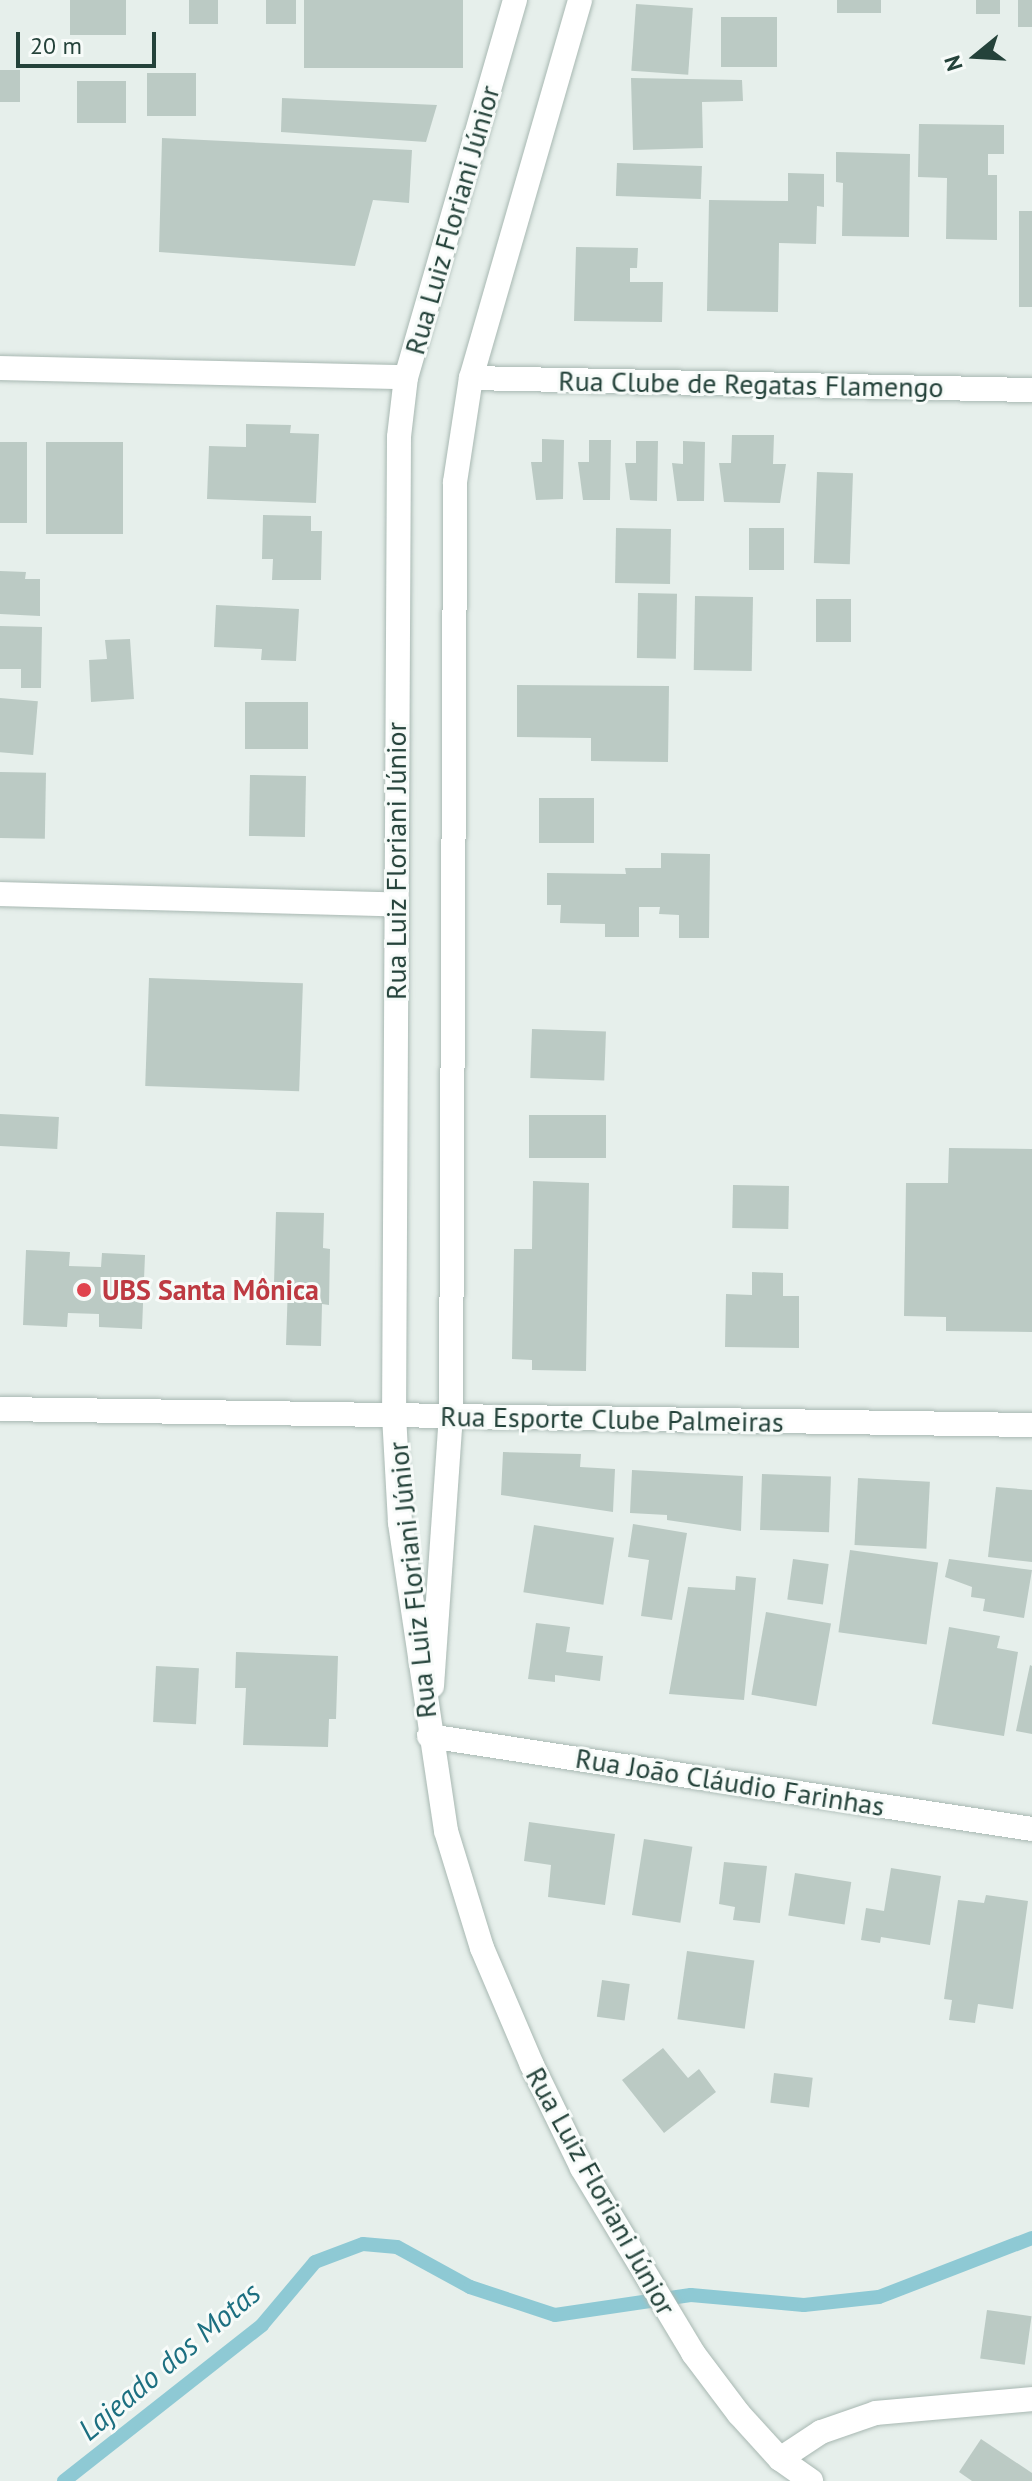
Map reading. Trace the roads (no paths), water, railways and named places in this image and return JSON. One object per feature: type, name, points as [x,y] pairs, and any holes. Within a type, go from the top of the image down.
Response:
[{"type":"street","name":"Rua Luiz Floriani Júnior","points":[[515,0],[406,377],[399,437],[394,1415],[400,1523],[429,1736],[446,1831],[482,1948],[576,2155],[647,2281],[693,2353],[777,2470],[811,2481]]},
{"type":"street","name":"Rua Luiz Floriani Júnior","points":[[429,1736],[451,1416],[455,482],[471,378],[580,0]]},
{"type":"street","points":[[0,368],[406,377]]},
{"type":"street","name":"Rua Clube de Regatas Flamengo","points":[[471,378],[1032,390]]},
{"type":"street","points":[[0,894],[395,904]]},
{"type":"street","name":"Rua Esporte Clube Palmeiras","points":[[0,1409],[1032,1425]]},
{"type":"street","name":"Rua João Cláudio Farinhas","points":[[429,1736],[1032,1829]]},
{"type":"street","points":[[777,2470],[821,2432],[876,2413],[1032,2399]]},
{"type":"waterway","name":"Lajeado dos Motas","points":[[64,2481],[262,2325],[315,2262],[363,2244],[397,2247],[470,2287],[555,2315],[691,2295],[804,2305],[879,2297],[1032,2238]]},
{"type":"place","name":"UBS Santa Mônica","points":[[84,1290]]}]
